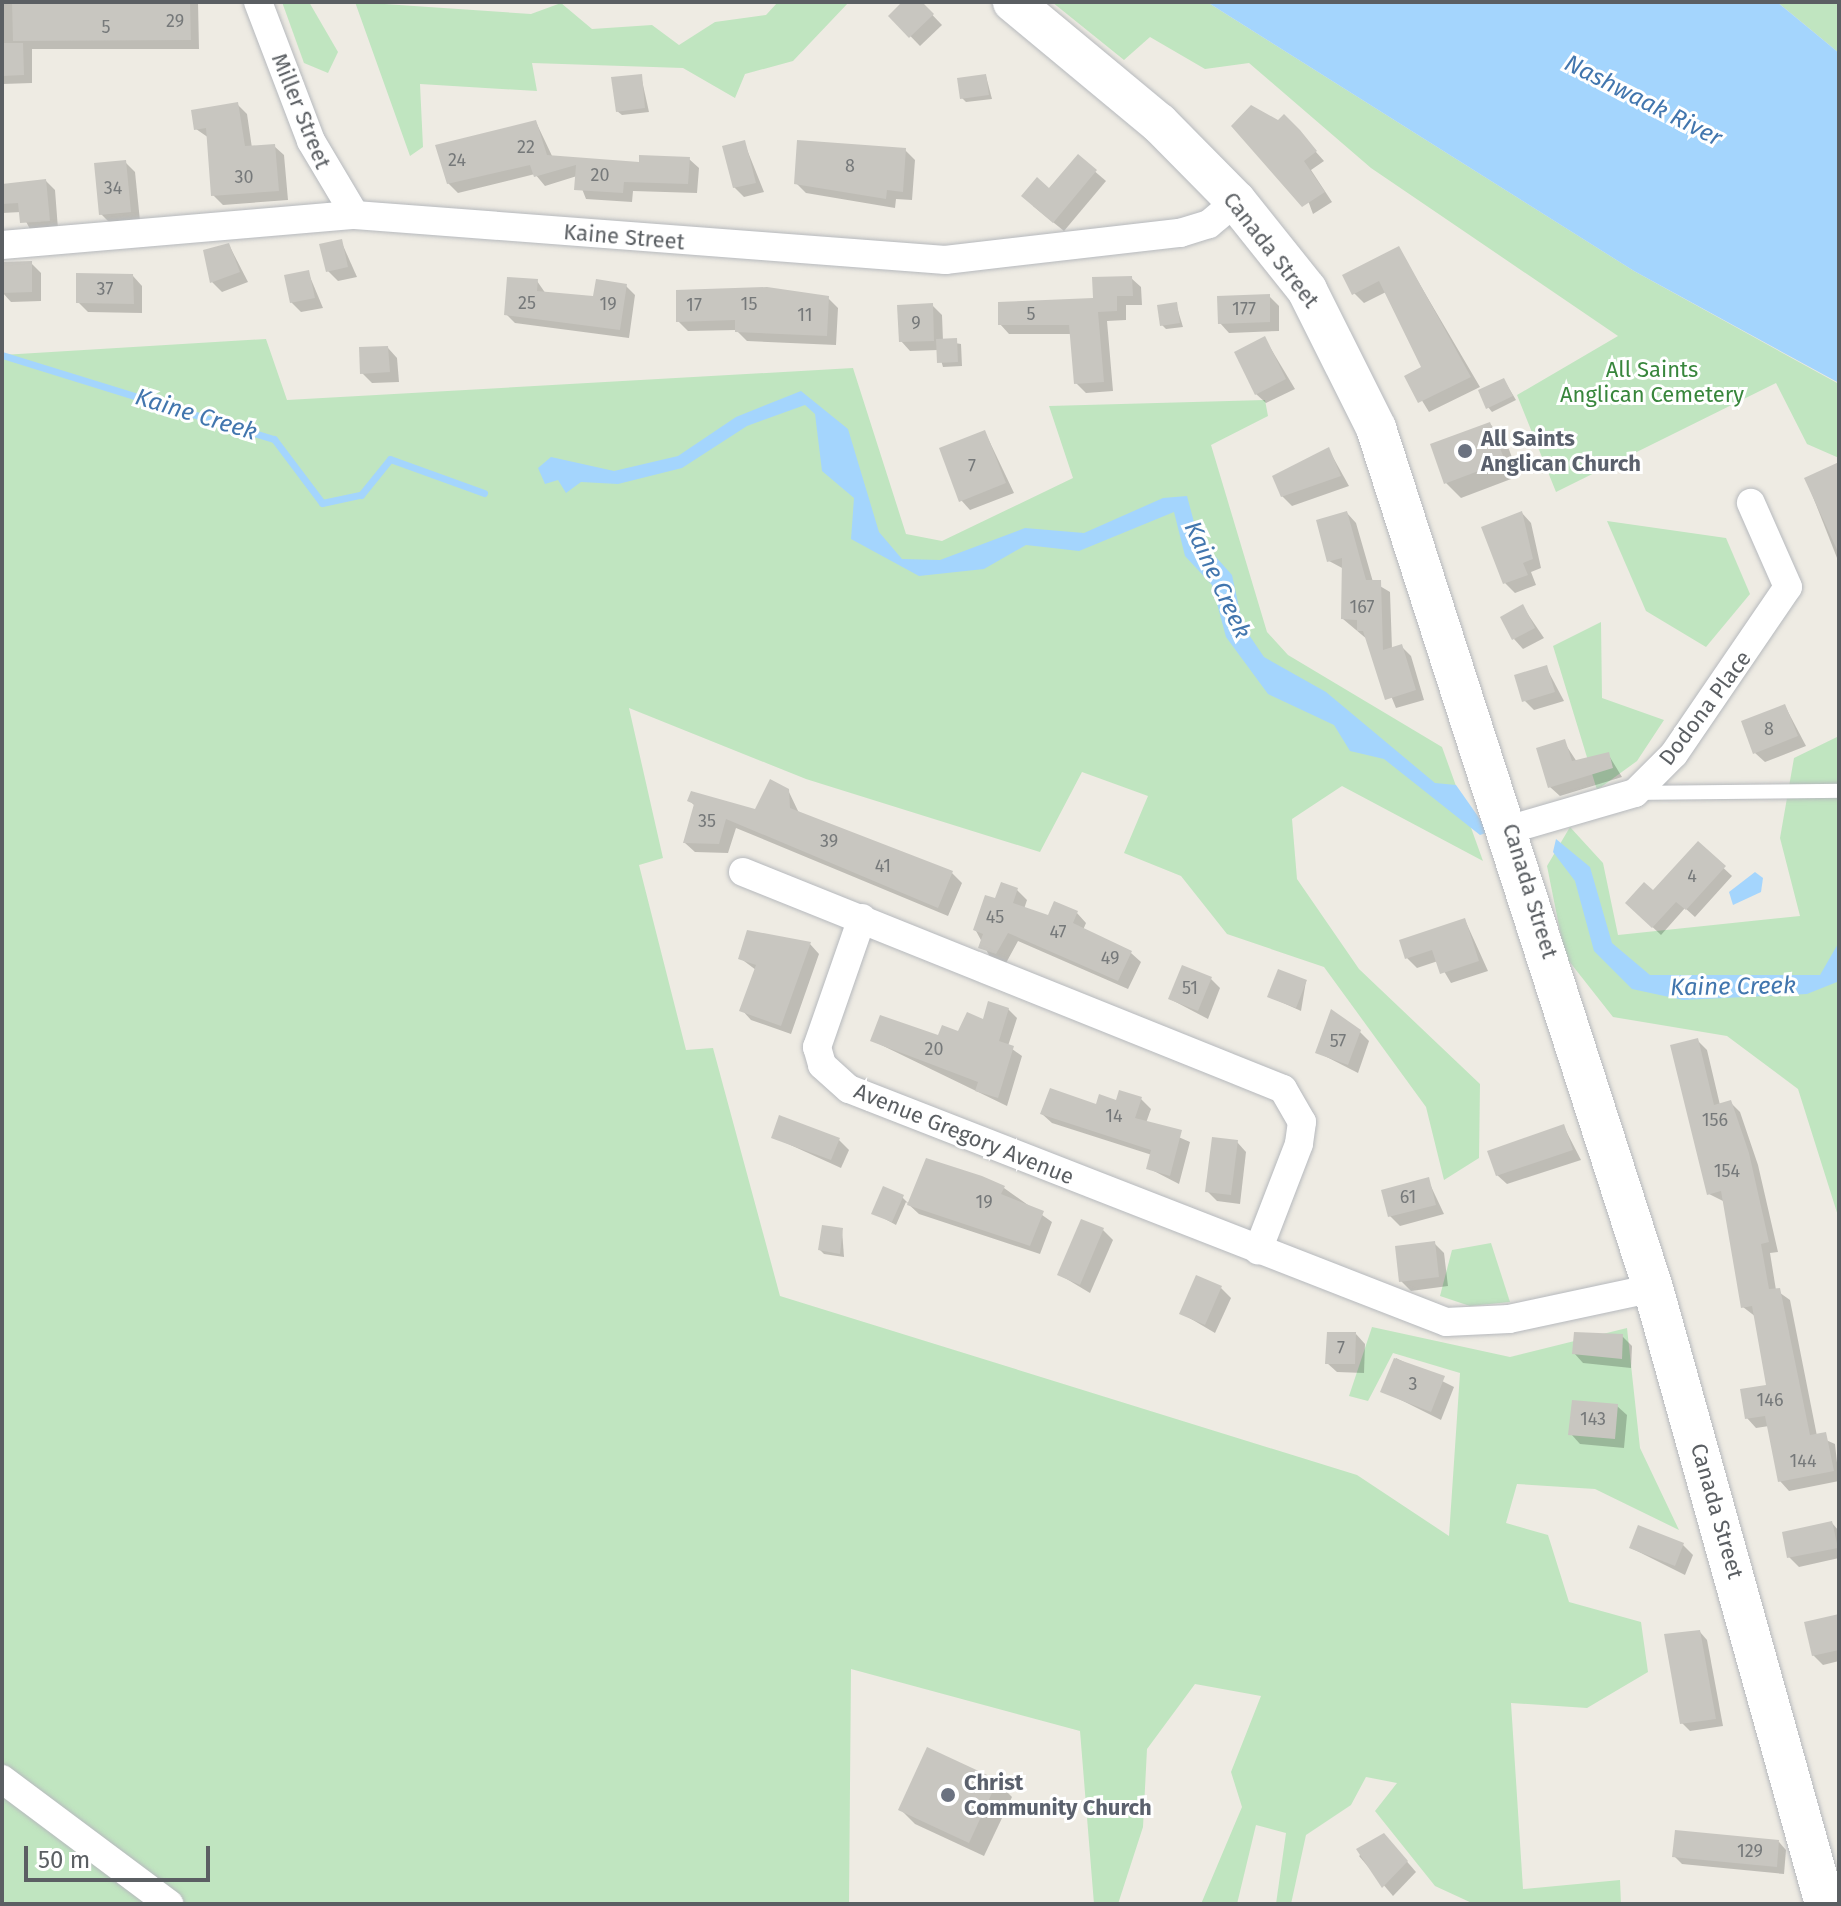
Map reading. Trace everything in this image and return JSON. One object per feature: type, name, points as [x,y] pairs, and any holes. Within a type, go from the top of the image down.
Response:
[{"type":"main road","name":"Canada Street","points":[[1013,2],[1159,123],[1236,201],[1307,290],[1376,428],[1511,829],[1653,1288],[1825,1904]]},
{"type":"street","name":"Miller Street","points":[[258,2],[328,179],[355,215]]},
{"type":"street","name":"Kaine Street","points":[[2,245],[355,215],[945,260],[1180,233],[1209,224],[1236,201]]},
{"type":"street","name":"Dodona Place","points":[[1511,829],[1635,793],[1674,754],[1782,603],[1788,587],[1751,503]]},
{"type":"street","points":[[743,872],[1283,1089],[1302,1122],[1299,1144],[1258,1250]]},
{"type":"street","name":"Avenue Gregory Avenue","points":[[862,918],[820,1029],[822,1065],[834,1079],[1258,1250],[1446,1322],[1509,1319],[1653,1288]]},
{"type":"street","points":[[2,1779],[169,1904]]},
{"type":"lane","points":[[1635,793],[1839,791]]},
{"type":"green space","points":[[282,2],[309,2],[338,52],[328,73],[304,63]]},
{"type":"green space","points":[[355,2],[531,14],[561,3],[592,29],[652,25],[679,45],[715,22],[766,15],[778,2],[849,2],[793,61],[745,74],[735,98],[683,68],[532,63],[537,91],[420,84],[423,147],[410,156]]},
{"type":"green space","name":"All Saints Anglican Cemetery","points":[[1052,2],[1207,2],[1634,271],[1839,384],[1839,458],[1807,444],[1776,383],[1556,492],[1517,395],[1618,336],[1371,168],[1249,63],[1205,69],[1150,37],[1124,60]]},
{"type":"green space","points":[[1777,2],[1839,2],[1839,53]]},
{"type":"green space","points":[[266,339],[287,400],[853,368],[906,534],[942,541],[1073,478],[1049,406],[1265,400],[1268,416],[1211,445],[1267,632],[1288,655],[1442,747],[1483,861],[1342,786],[1292,819],[1297,879],[1359,969],[1480,1084],[1479,1158],[1444,1180],[1426,1107],[1324,967],[1227,934],[1181,876],[1124,853],[1148,796],[1082,772],[1040,852],[806,779],[629,708],[663,858],[639,865],[686,1050],[713,1048],[780,1296],[1357,1475],[1449,1536],[1460,1373],[1393,1353],[1368,1401],[1349,1396],[1372,1327],[1510,1357],[1627,1328],[1640,1448],[1679,1530],[1595,1489],[1517,1484],[1506,1523],[1548,1535],[1569,1602],[1641,1622],[1648,1672],[1587,1708],[1511,1703],[1523,1889],[1620,1880],[1621,1904],[1474,1904],[1435,1886],[1375,1811],[1397,1783],[1366,1777],[1351,1805],[1306,1835],[1291,1904],[1276,1904],[1286,1833],[1256,1825],[1237,1904],[1201,1904],[1242,1807],[1231,1772],[1261,1696],[1195,1684],[1147,1749],[1143,1827],[1118,1904],[1094,1904],[1080,1731],[851,1669],[849,1904],[2,1904],[2,355]]},
{"type":"green space","points":[[1607,521],[1726,538],[1750,594],[1706,647],[1646,611]]},
{"type":"green space","points":[[1601,622],[1602,698],[1664,720],[1637,761],[1597,790],[1553,646]]},
{"type":"green space","points":[[1839,736],[1839,1219],[1798,1089],[1727,1036],[1613,1017],[1565,956],[1547,866],[1570,827],[1603,863],[1618,935],[1800,916],[1780,838],[1794,758]]},
{"type":"green space","points":[[1491,1243],[1510,1302],[1470,1306],[1440,1296],[1452,1250]]},
{"type":"water","name":"Nashwaak River","points":[[1207,2],[1777,2],[1839,53],[1839,383],[1634,271]]},
{"type":"water","points":[[801,391],[848,429],[879,532],[902,559],[940,560],[1025,528],[1084,533],[1163,498],[1187,496],[1198,537],[1232,575],[1243,626],[1264,657],[1326,692],[1435,783],[1456,785],[1489,832],[1480,835],[1384,759],[1350,751],[1334,725],[1268,694],[1226,637],[1212,585],[1185,556],[1174,512],[1079,551],[1026,545],[984,569],[919,576],[851,539],[854,498],[822,471],[815,414],[805,405],[747,426],[682,468],[618,484],[581,482],[566,493],[558,480],[545,484],[538,468],[551,457],[614,471],[678,456],[736,417]]},
{"type":"water","points":[[1556,839],[1590,867],[1612,943],[1650,975],[1820,975],[1839,942],[1837,982],[1807,994],[1683,1000],[1632,989],[1594,951],[1575,881],[1553,852]]},
{"type":"water","points":[[1755,872],[1763,878],[1761,892],[1733,905],[1729,892]]},
{"type":"building","points":[[12,2],[190,2],[191,40],[13,41]]},
{"type":"building","points":[[902,2],[922,2],[934,14],[909,38],[888,16]]},
{"type":"building","points":[[2,43],[23,43],[24,75],[2,76]]},
{"type":"building","points":[[642,74],[645,108],[616,112],[611,77]]},
{"type":"building","points":[[986,74],[989,95],[960,99],[957,78]]},
{"type":"building","points":[[238,102],[245,146],[275,144],[279,191],[211,196],[206,128],[194,130],[191,110]]},
{"type":"building","points":[[1251,105],[1278,120],[1284,114],[1300,130],[1317,151],[1304,161],[1325,192],[1302,207],[1231,126]]},
{"type":"building","points":[[536,120],[547,155],[639,162],[639,155],[690,157],[688,184],[624,182],[623,193],[574,190],[576,165],[534,177],[530,165],[447,184],[435,145]]},
{"type":"building","points":[[745,140],[756,183],[733,188],[722,146]]},
{"type":"building","points":[[797,140],[906,148],[903,192],[887,190],[886,199],[794,184]]},
{"type":"building","points":[[1078,154],[1097,170],[1053,223],[1021,196],[1037,177],[1049,188]]},
{"type":"building","points":[[126,160],[131,212],[99,215],[94,163]]},
{"type":"building","points":[[46,179],[50,221],[20,223],[18,203],[2,204],[2,184]]},
{"type":"building","points":[[342,239],[348,267],[326,272],[319,244]]},
{"type":"building","points":[[229,243],[240,272],[210,283],[203,250]]},
{"type":"building","points":[[1399,246],[1471,377],[1418,403],[1404,376],[1421,367],[1379,281],[1352,295],[1342,275]]},
{"type":"building","points":[[32,261],[32,292],[2,293],[2,262]]},
{"type":"building","points":[[309,270],[315,298],[290,303],[284,275]]},
{"type":"building","points":[[76,273],[133,274],[134,304],[76,303]]},
{"type":"building","points":[[1132,276],[1133,296],[1117,296],[1117,311],[1098,312],[1104,382],[1074,384],[1069,325],[998,325],[998,302],[1093,298],[1092,277]]},
{"type":"building","points":[[507,277],[538,279],[537,291],[593,296],[596,279],[627,284],[620,330],[504,315]]},
{"type":"building","points":[[767,287],[829,296],[827,336],[735,332],[735,320],[676,322],[676,290]]},
{"type":"building","points":[[1270,294],[1270,322],[1218,324],[1217,296]]},
{"type":"building","points":[[1177,302],[1180,323],[1160,326],[1157,305]]},
{"type":"building","points":[[933,303],[934,341],[899,342],[897,305]]},
{"type":"building","points":[[1265,336],[1286,379],[1255,395],[1234,352]]},
{"type":"building","points":[[957,338],[958,362],[937,363],[936,339]]},
{"type":"building","points":[[388,346],[390,372],[360,374],[359,347]]},
{"type":"building","points":[[1504,378],[1513,396],[1486,409],[1478,390]]},
{"type":"building","name":"All Saints Anglican Church","points":[[1490,422],[1505,461],[1444,484],[1430,444]]},
{"type":"building","points":[[985,430],[1006,483],[959,502],[939,448]]},
{"type":"building","points":[[1329,447],[1341,476],[1281,497],[1272,476]]},
{"type":"building","points":[[1839,462],[1839,554],[1804,478]]},
{"type":"building","points":[[1347,511],[1366,580],[1381,580],[1383,650],[1402,644],[1416,690],[1385,700],[1363,631],[1357,631],[1357,620],[1341,619],[1342,558],[1327,562],[1316,520]]},
{"type":"building","points":[[1522,511],[1533,559],[1523,563],[1528,575],[1503,584],[1481,527]]},
{"type":"building","points":[[1523,604],[1535,628],[1512,640],[1500,617]]},
{"type":"building","points":[[1547,665],[1555,692],[1522,702],[1514,675]]},
{"type":"building","points":[[1785,704],[1798,736],[1753,754],[1741,721]]},
{"type":"building","points":[[1565,739],[1572,761],[1609,752],[1613,768],[1548,788],[1536,748]]},
{"type":"building","points":[[770,779],[789,789],[790,808],[953,871],[938,908],[726,819],[719,844],[683,843],[694,804],[687,801],[691,791],[755,809]]},
{"type":"building","points":[[1698,841],[1726,866],[1686,910],[1676,902],[1652,928],[1625,903],[1644,882],[1653,890]]},
{"type":"building","points":[[1001,882],[1018,888],[1013,903],[1048,915],[1054,901],[1078,911],[1073,923],[1132,951],[1118,981],[1008,933],[996,954],[978,948],[983,934],[973,930],[985,895],[995,898]]},
{"type":"building","points":[[1465,918],[1479,961],[1440,974],[1432,950],[1405,959],[1399,940]]},
{"type":"building","points":[[747,930],[811,942],[781,1026],[739,1011],[756,965],[738,959]]},
{"type":"building","points":[[1182,965],[1212,977],[1198,1011],[1168,999]]},
{"type":"building","points":[[1278,969],[1307,980],[1296,1008],[1267,997]]},
{"type":"building","points":[[988,1001],[1009,1008],[999,1041],[1014,1046],[998,1098],[975,1091],[978,1082],[870,1041],[880,1015],[938,1035],[942,1025],[958,1031],[967,1012],[983,1019]]},
{"type":"building","points":[[1331,1009],[1361,1030],[1348,1065],[1315,1053]]},
{"type":"building","points":[[1698,1038],[1714,1105],[1731,1100],[1749,1153],[1769,1242],[1761,1244],[1769,1289],[1780,1288],[1810,1435],[1826,1432],[1834,1471],[1778,1482],[1765,1416],[1745,1419],[1740,1389],[1766,1385],[1752,1306],[1741,1308],[1721,1191],[1707,1195],[1670,1045]]},
{"type":"building","points":[[1050,1088],[1096,1104],[1099,1094],[1116,1100],[1119,1090],[1142,1097],[1135,1118],[1182,1130],[1170,1176],[1146,1169],[1151,1150],[1040,1114]]},
{"type":"building","points":[[779,1115],[840,1138],[831,1160],[771,1138]]},
{"type":"building","points":[[1564,1124],[1573,1150],[1496,1176],[1487,1151]]},
{"type":"building","points":[[1212,1137],[1238,1140],[1231,1195],[1205,1192]]},
{"type":"building","points":[[926,1158],[1005,1186],[1001,1194],[1044,1211],[1030,1246],[907,1205]]},
{"type":"building","points":[[1429,1177],[1436,1205],[1388,1217],[1381,1190]]},
{"type":"building","points":[[883,1186],[904,1195],[892,1222],[871,1214]]},
{"type":"building","points":[[1081,1219],[1104,1228],[1080,1285],[1057,1275]]},
{"type":"building","points":[[822,1225],[843,1228],[840,1254],[818,1250]]},
{"type":"building","points":[[1435,1241],[1439,1277],[1399,1282],[1395,1246]]},
{"type":"building","points":[[1196,1275],[1222,1286],[1205,1325],[1179,1314]]},
{"type":"building","points":[[1327,1332],[1356,1332],[1355,1364],[1325,1364]]},
{"type":"building","points":[[1574,1332],[1623,1334],[1622,1359],[1572,1354]]},
{"type":"building","points":[[1394,1358],[1445,1376],[1431,1412],[1380,1392]]},
{"type":"building","points":[[1572,1400],[1618,1404],[1615,1439],[1568,1435]]},
{"type":"building","points":[[1832,1521],[1838,1548],[1787,1558],[1782,1532]]},
{"type":"building","points":[[1638,1525],[1684,1543],[1675,1566],[1629,1548]]},
{"type":"building","points":[[1839,1614],[1839,1650],[1812,1656],[1804,1622]]},
{"type":"building","points":[[1700,1630],[1716,1719],[1680,1724],[1664,1634]]},
{"type":"building","name":"Christ Community Church","points":[[927,1747],[998,1780],[969,1843],[898,1810]]},
{"type":"building","points":[[1675,1830],[1779,1840],[1777,1867],[1672,1857]]},
{"type":"building","points":[[1384,1833],[1408,1861],[1382,1888],[1356,1849]]},
{"type":"waterway","name":"Kaine Creek","points":[[2,355],[274,439],[322,503],[361,495],[390,459],[484,493]]},
{"type":"place","name":"All Saints Anglican Church","points":[[1465,451]]},
{"type":"place","name":"Christ Community Church","points":[[948,1795]]}]
